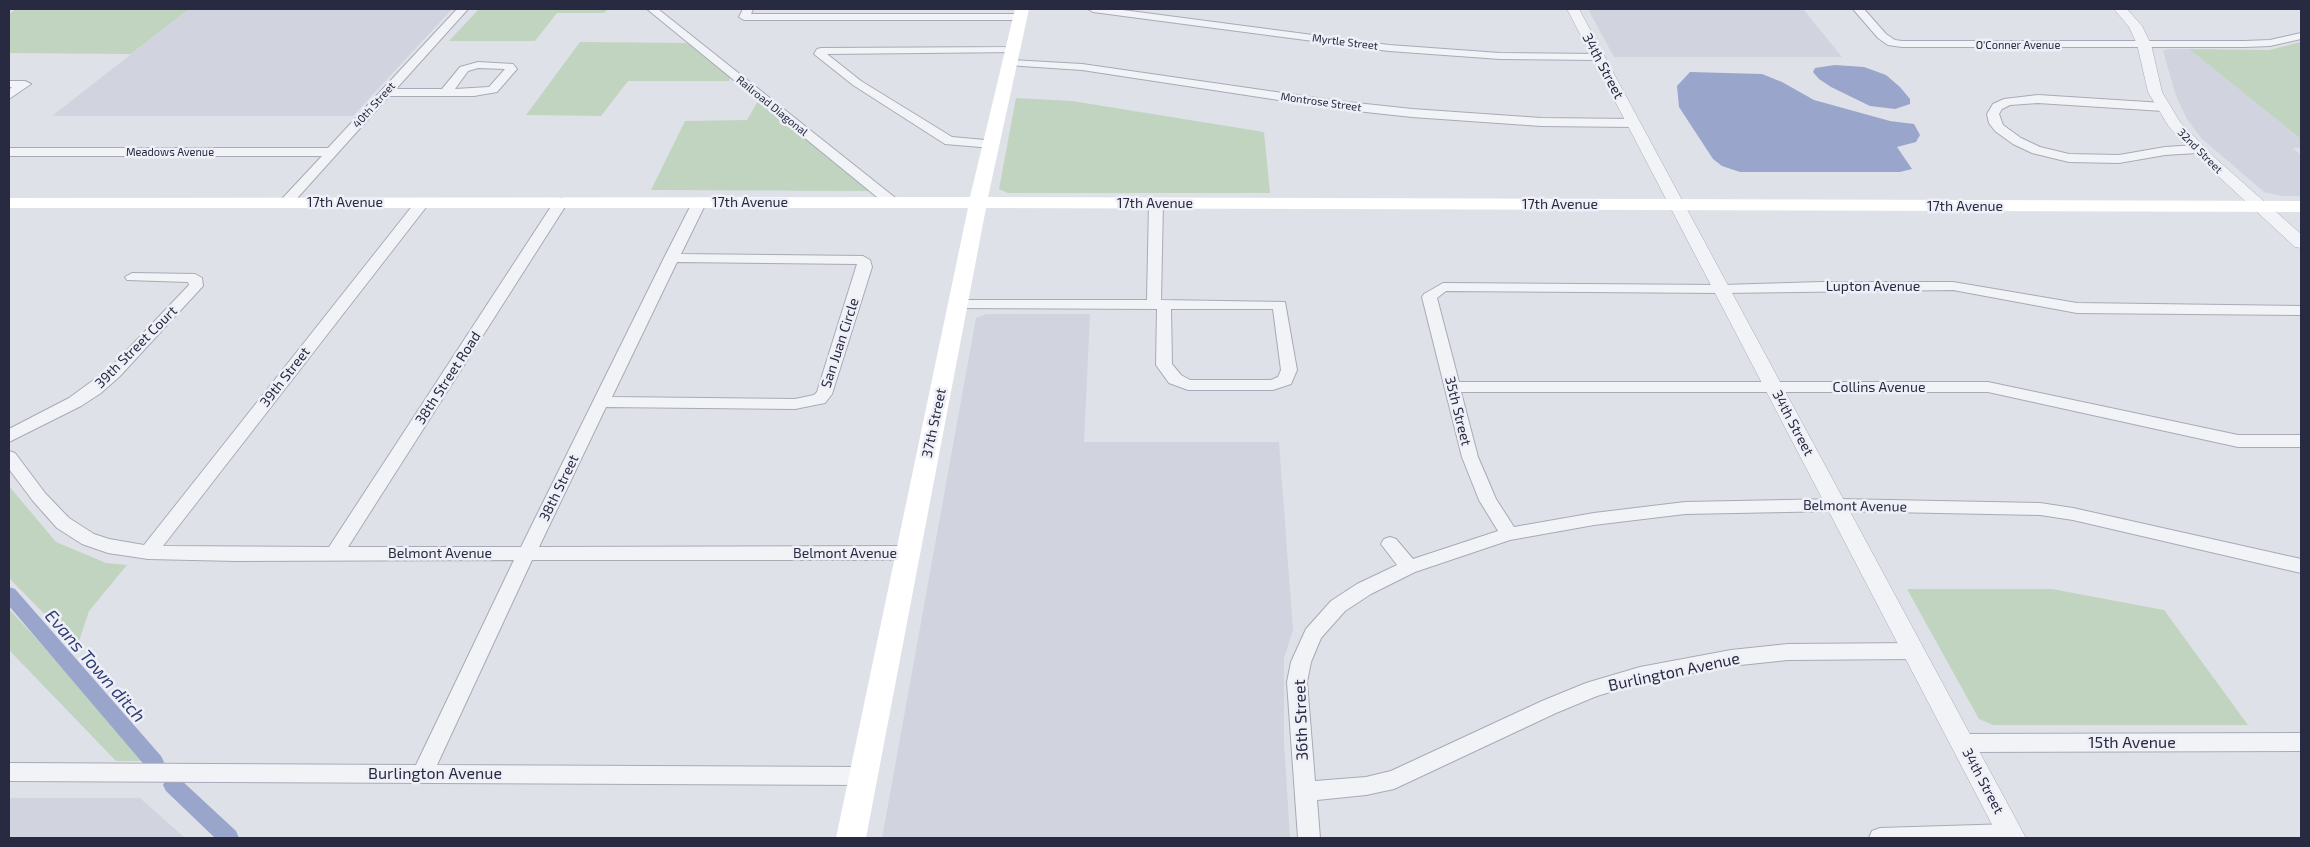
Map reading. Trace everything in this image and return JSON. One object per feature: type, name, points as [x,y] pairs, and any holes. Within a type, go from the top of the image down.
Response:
[{"type":"main road","name":"37th Street","points":[[850,838],[979,203],[1022,13]]},
{"type":"main road","name":"17th Avenue","points":[[9,203],[1156,203],[2301,207]]},
{"type":"street","name":"40th Street","points":[[286,202],[463,9]]},
{"type":"street","name":"Railroad Diagonal","points":[[652,9],[893,203]]},
{"type":"street","name":"Myrtle Street","points":[[1093,9],[1389,48],[1500,56],[1598,58]]},
{"type":"street","name":"34th Street","points":[[1573,9],[2012,836]]},
{"type":"street","name":"O'Conner Avenue","points":[[1858,9],[1882,36],[1892,42],[2256,44],[2301,36]]},
{"type":"street","name":"32nd Street","points":[[2120,9],[2135,26],[2144,44],[2155,92],[2174,124],[2197,149],[2301,243]]},
{"type":"street","points":[[746,13],[1022,13]]},
{"type":"street","name":"Montrose Street","points":[[992,144],[949,141],[857,83],[820,54],[821,51],[1013,56],[1338,105],[1412,113],[1542,122],[1633,123]]},
{"type":"street","points":[[386,93],[446,92],[493,90],[511,69],[509,66],[478,65],[464,69],[446,92]]},
{"type":"street","points":[[9,84],[25,84],[9,95]]},
{"type":"street","points":[[2163,108],[2038,98],[2004,103],[1997,107],[1993,114],[1995,123],[1999,128],[2017,142],[2036,150],[2069,158],[2119,159],[2172,150],[2197,149]]},
{"type":"street","name":"Meadows Avenue","points":[[9,152],[332,152]]},
{"type":"street","name":"38th Street Road","points":[[335,553],[561,202]]},
{"type":"street","name":"39th Street","points":[[148,552],[422,203]]},
{"type":"street","name":"38th Street","points":[[422,774],[527,553],[699,203]]},
{"type":"street","points":[[960,304],[1159,305],[1280,305],[1289,370],[1285,380],[1273,384],[1188,386],[1174,379],[1164,364],[1159,305],[1156,203]]},
{"type":"street","name":"San Juan Circle","points":[[601,402],[795,404],[820,399],[824,394],[865,267],[863,260],[671,258]]},
{"type":"street","name":"39th Street Court","points":[[9,436],[75,402],[95,389],[114,372],[196,286],[195,278],[132,278]]},
{"type":"street","name":"Lupton Avenue","points":[[1442,287],[1722,289],[1822,286],[1952,286],[2077,308],[2301,311]]},
{"type":"street","name":"35th Street","points":[[1442,287],[1429,297],[1451,387],[1476,474],[1509,534]]},
{"type":"street","name":"Collins Avenue","points":[[1451,387],[1988,387],[2238,441],[2301,441]]},
{"type":"street","name":"Belmont Avenue","points":[[9,457],[39,497],[63,523],[88,539],[108,546],[148,552],[908,553]]},
{"type":"street","name":"Belmont Avenue","points":[[1409,568],[1509,534],[1648,511],[1734,506],[1837,505],[2040,509],[2073,514],[2301,566]]},
{"type":"street","points":[[1390,544],[1409,568]]},
{"type":"street","name":"36th Street","points":[[1309,838],[1297,682],[1305,649],[1322,622],[1338,606],[1364,589],[1409,568]]},
{"type":"street","name":"Burlington Avenue","points":[[1305,791],[1366,786],[1394,780],[1549,707],[1593,689],[1640,675],[1731,658],[1788,652],[1914,651]]},
{"type":"street","name":"15th Avenue","points":[[1963,743],[2301,742]]},
{"type":"street","name":"Burlington Avenue","points":[[9,772],[862,776]]},
{"type":"street","points":[[1880,838],[2012,836]]},
{"type":"shaded area","points":[[189,9],[452,9],[353,116],[52,116]]},
{"type":"shaded area","points":[[1588,9],[1803,9],[1842,57],[1614,57]]},
{"type":"shaded area","points":[[2168,49],[2189,49],[2301,139],[2301,148],[2293,148],[2301,155],[2301,196],[2282,196],[2264,192],[2201,138],[2187,119],[2176,96],[2163,51]]},
{"type":"shaded area","points":[[986,314],[1090,314],[1084,442],[1279,442],[1293,630],[1284,658],[1284,742],[1290,838],[882,838],[976,318]]},
{"type":"shaded area","points":[[9,798],[140,798],[185,838],[9,838]]},
{"type":"green space","points":[[16,9],[189,9],[131,54],[9,53],[9,14]]},
{"type":"green space","points":[[479,9],[608,9],[604,13],[557,13],[535,41],[449,41]]},
{"type":"green space","points":[[580,42],[687,43],[731,77],[729,81],[628,81],[601,116],[526,115]]},
{"type":"green space","points":[[2301,42],[2301,139],[2189,49],[2269,50]]},
{"type":"green space","points":[[1016,98],[1072,101],[1264,132],[1270,193],[1008,193],[999,189]]},
{"type":"green space","points":[[759,99],[872,191],[651,190],[685,121],[747,120]]},
{"type":"green space","points":[[9,486],[56,542],[106,563],[127,565],[89,611],[77,647],[9,578]]},
{"type":"green space","points":[[1907,589],[2052,589],[2164,610],[2248,725],[1993,725],[1979,719]]},
{"type":"green space","points":[[9,609],[144,761],[116,761],[9,650]]},
{"type":"water","points":[[1835,65],[1864,67],[1886,75],[1910,99],[1910,104],[1895,109],[1870,106],[1831,87],[1819,79],[1813,72],[1815,68]]},
{"type":"water","points":[[1690,72],[1762,74],[1782,82],[1814,100],[1890,121],[1914,124],[1920,135],[1916,142],[1897,147],[1912,169],[1900,172],[1740,172],[1722,166],[1713,159],[1679,107],[1677,86]]},
{"type":"waterway","name":"Evans Town ditch","points":[[9,594],[154,762]]},
{"type":"waterway","name":"Evans Town ditch","points":[[173,785],[229,838]]}]
